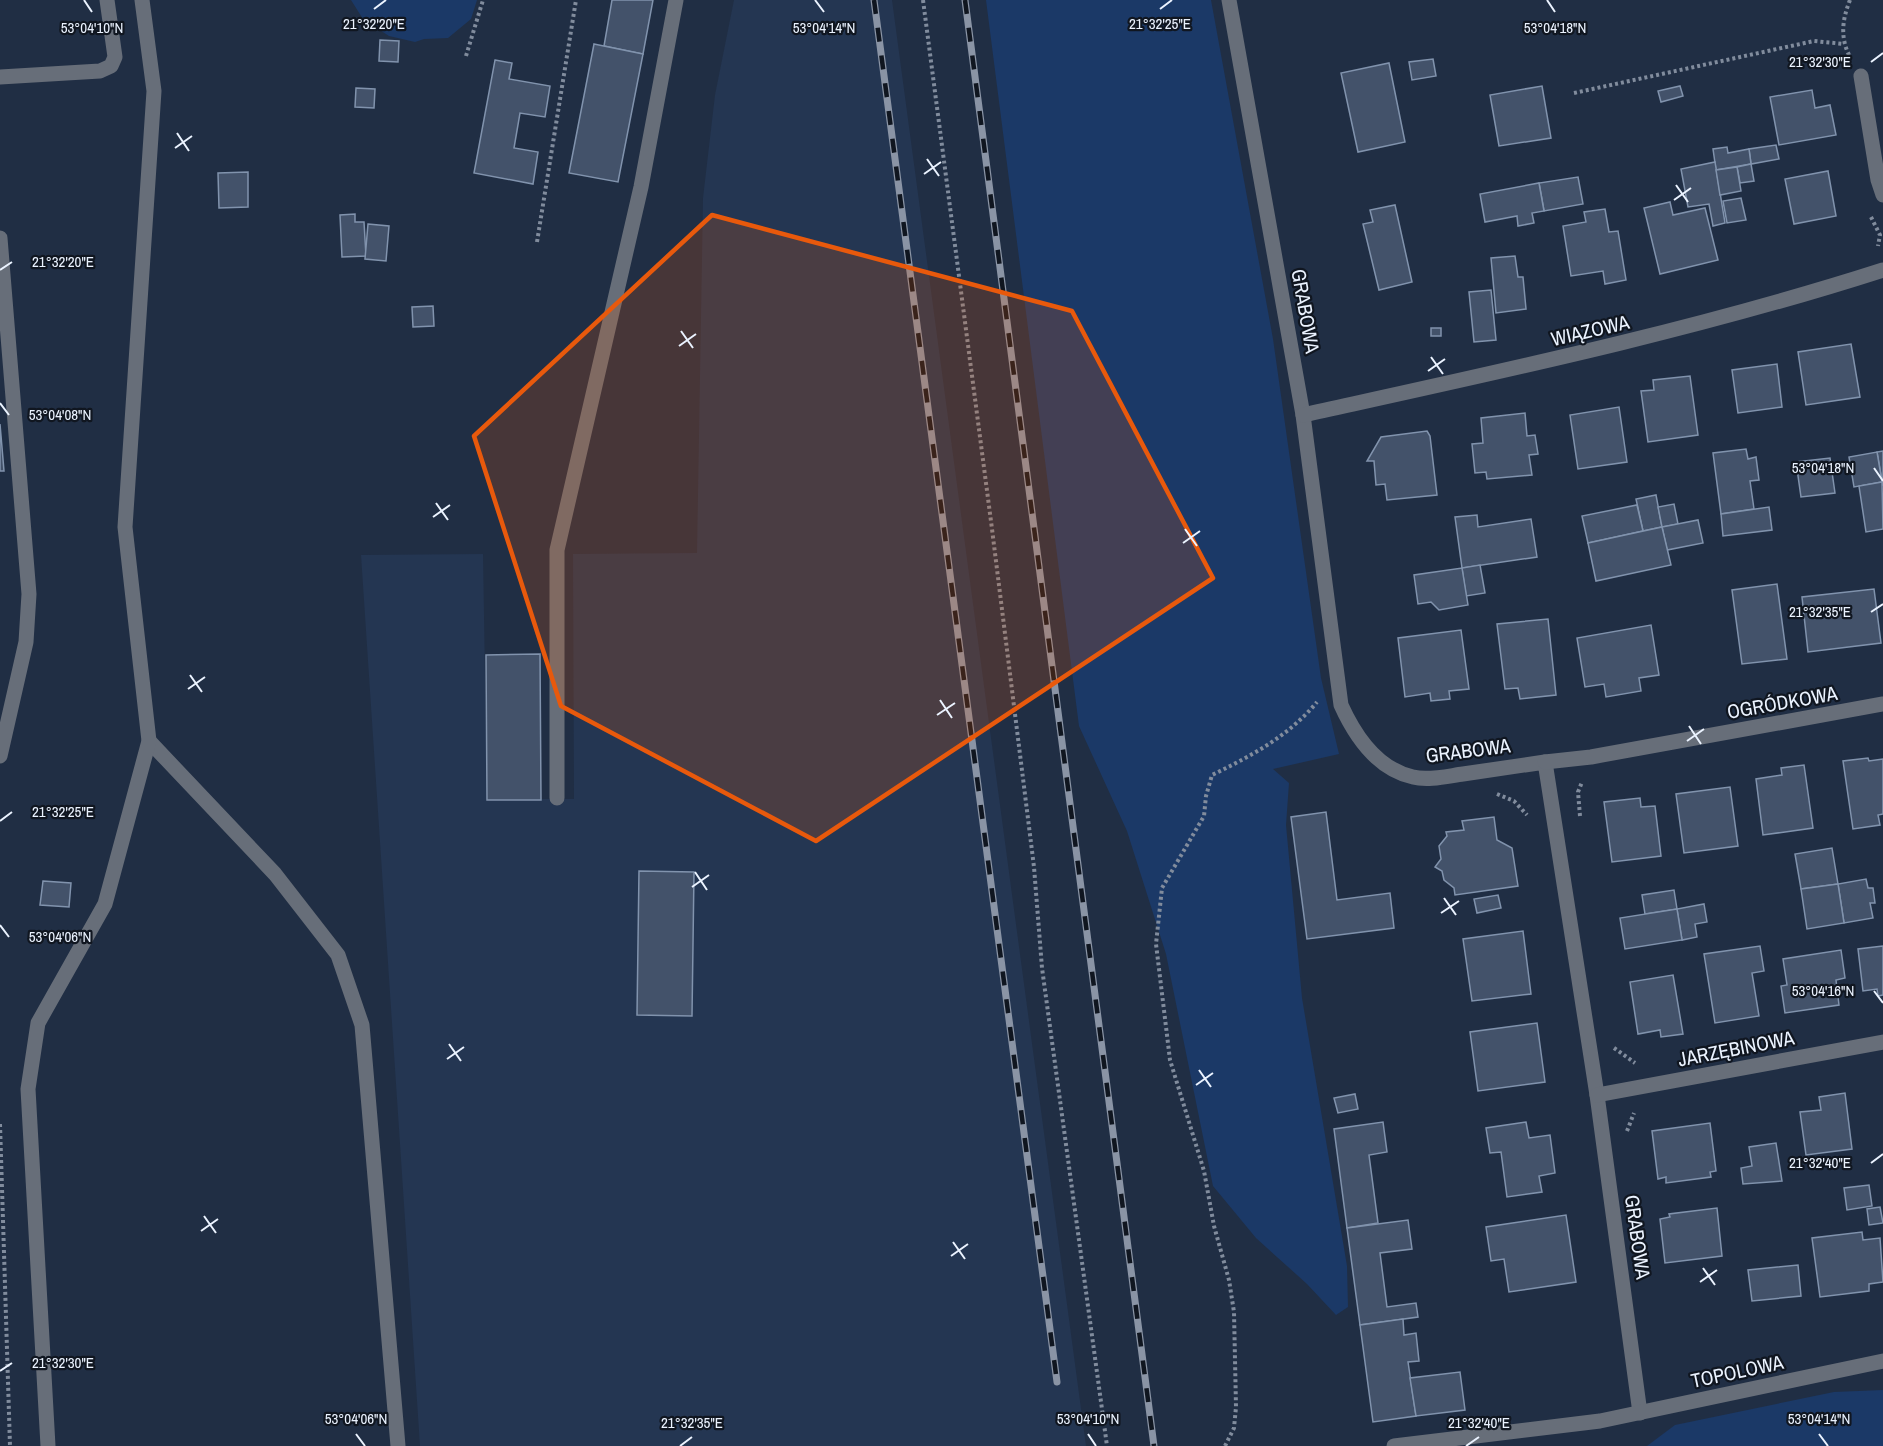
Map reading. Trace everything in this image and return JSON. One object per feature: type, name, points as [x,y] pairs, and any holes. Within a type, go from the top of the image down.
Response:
[{"type":"street","points":[[0,77],[100,71],[111,66],[115,57],[107,0]]},
{"type":"street","points":[[48,1446],[28,1089],[38,1023],[105,904],[149,741],[126,527],[154,91],[142,0]]},
{"type":"street","points":[[557,798],[557,550],[641,187],[676,0]]},
{"type":"street","name":"GRABOWA","points":[[1229,0],[1303,416],[1341,705],[1352,727],[1368,750],[1392,767],[1414,777],[1440,777],[1545,762],[1597,1095],[1640,1413]]},
{"type":"street","points":[[1861,76],[1878,180],[1883,195]]},
{"type":"street","points":[[0,238],[29,594],[26,642],[0,756]]},
{"type":"street","name":"WIĄZOWA","points":[[1303,416],[1609,347],[1730,317],[1883,270]]},
{"type":"street","name":"OGRÓDKOWA","points":[[1545,762],[1602,755],[1883,704]]},
{"type":"street","points":[[149,741],[275,874],[338,956],[362,1026],[398,1446]]},
{"type":"street","name":"JARZĘBINOWA","points":[[1597,1095],[1883,1042]]},
{"type":"street","name":"TOPOLOWA","points":[[1394,1446],[1600,1421],[1883,1361]]},
{"type":"path","points":[[466,56],[483,0]]},
{"type":"path","points":[[537,242],[576,0]]},
{"type":"path","points":[[923,0],[994,541],[1034,867],[1042,968],[1107,1446]]},
{"type":"path","points":[[1850,0],[1843,24],[1844,44],[1861,76]]},
{"type":"path","points":[[1574,93],[1814,41],[1844,44]]},
{"type":"path","points":[[1868,211],[1881,231],[1880,242],[1874,252]]},
{"type":"path","points":[[1225,1446],[1234,1428],[1236,1407],[1234,1312],[1204,1171],[1170,1060],[1156,944],[1161,888],[1204,816],[1206,796],[1212,775],[1270,745],[1304,717],[1322,695],[1338,684]]},
{"type":"path","points":[[1581,822],[1578,792],[1586,776]]},
{"type":"path","points":[[1489,792],[1514,801],[1530,819]]},
{"type":"path","points":[[1626,1136],[1635,1111],[1640,1108]]},
{"type":"path","points":[[0,1124],[10,1446]]},
{"type":"highlighted area","points":[[712,215],[1072,311],[1213,578],[816,841],[561,706],[474,436]]},
{"type":"shaded area","points":[[351,0],[477,0],[471,19],[448,38],[424,39],[415,42],[389,36],[363,19]]},
{"type":"shaded area","points":[[734,0],[892,0],[1086,1446],[420,1446],[361,555],[483,554],[487,799],[574,799],[573,554],[697,553],[703,198],[715,95]]},
{"type":"shaded area","points":[[986,0],[1211,0],[1273,339],[1321,678],[1339,754],[1273,769],[1289,783],[1286,825],[1302,998],[1347,1266],[1348,1307],[1336,1315],[1307,1284],[1256,1238],[1213,1186],[1166,954],[1127,831],[1079,726]]},
{"type":"shaded area","points":[[1883,1390],[1883,1446],[1647,1446],[1675,1425],[1834,1392]]},
{"type":"building","points":[[612,0],[653,0],[643,54],[604,46]]},
{"type":"building","points":[[380,40],[399,41],[398,62],[379,61]]},
{"type":"building","points":[[594,44],[643,54],[618,182],[569,173]]},
{"type":"building","points":[[1433,59],[1436,76],[1412,80],[1409,62]]},
{"type":"building","points":[[495,60],[512,63],[509,79],[550,86],[545,117],[520,113],[514,148],[538,152],[533,184],[474,173]]},
{"type":"building","points":[[1389,63],[1405,142],[1358,152],[1341,73]]},
{"type":"building","points":[[1542,86],[1551,138],[1499,146],[1490,95]]},
{"type":"building","points":[[1680,86],[1683,96],[1661,102],[1658,91]]},
{"type":"building","points":[[356,88],[375,89],[374,108],[355,107]]},
{"type":"building","points":[[1812,90],[1815,108],[1830,105],[1836,135],[1779,145],[1770,97]]},
{"type":"building","points":[[1776,145],[1779,159],[1751,164],[1749,149]]},
{"type":"building","points":[[1727,147],[1728,153],[1749,149],[1751,164],[1716,170],[1713,149]]},
{"type":"building","points":[[1715,162],[1725,223],[1713,226],[1709,204],[1688,207],[1681,169]]},
{"type":"building","points":[[1751,164],[1754,181],[1740,183],[1737,167]]},
{"type":"building","points":[[1737,167],[1741,191],[1720,195],[1716,170]]},
{"type":"building","points":[[1828,171],[1836,216],[1794,224],[1785,179]]},
{"type":"building","points":[[248,172],[248,207],[219,208],[218,173]]},
{"type":"building","points":[[1578,177],[1583,204],[1544,211],[1539,183]]},
{"type":"building","points":[[1539,183],[1544,211],[1532,213],[1534,223],[1518,226],[1517,216],[1485,222],[1480,194]]},
{"type":"building","points":[[1741,198],[1746,220],[1727,223],[1723,201]]},
{"type":"building","points":[[1670,202],[1673,215],[1705,208],[1718,260],[1660,274],[1644,208]]},
{"type":"building","points":[[1395,205],[1412,282],[1379,290],[1363,224],[1373,222],[1370,210]]},
{"type":"building","points":[[1605,209],[1609,232],[1618,231],[1626,280],[1605,284],[1603,271],[1571,276],[1563,226],[1586,222],[1584,212]]},
{"type":"building","points":[[355,214],[355,222],[364,222],[366,256],[342,257],[340,215]]},
{"type":"building","points":[[368,224],[389,226],[386,261],[365,259]]},
{"type":"building","points":[[1515,256],[1518,277],[1523,277],[1526,309],[1496,313],[1491,258]]},
{"type":"building","points":[[1491,290],[1496,340],[1474,342],[1469,292]]},
{"type":"building","points":[[433,306],[434,326],[413,327],[412,307]]},
{"type":"building","points":[[1431,328],[1441,328],[1441,336],[1431,336]]},
{"type":"building","points":[[1851,344],[1860,397],[1806,405],[1798,352]]},
{"type":"building","points":[[1777,364],[1782,407],[1738,413],[1732,370]]},
{"type":"building","points":[[1690,376],[1698,435],[1648,442],[1641,391],[1654,390],[1653,380]]},
{"type":"building","points":[[1619,407],[1627,462],[1578,469],[1570,415]]},
{"type":"building","points":[[1525,413],[1527,436],[1535,435],[1538,454],[1529,455],[1532,475],[1487,479],[1486,472],[1475,473],[1472,444],[1483,443],[1481,418]]},
{"type":"building","points":[[0,424],[4,471],[0,471]]},
{"type":"building","points":[[1427,431],[1430,436],[1437,495],[1387,500],[1385,484],[1376,485],[1374,461],[1367,461],[1381,437]]},
{"type":"building","points":[[1746,449],[1748,459],[1756,457],[1759,480],[1750,481],[1754,509],[1721,514],[1713,453]]},
{"type":"building","points":[[1883,451],[1883,486],[1877,452]]},
{"type":"building","points":[[1877,452],[1882,482],[1854,487],[1849,457]]},
{"type":"building","points":[[1830,458],[1835,493],[1801,497],[1796,462]]},
{"type":"building","points":[[1882,482],[1883,529],[1866,532],[1859,486]]},
{"type":"building","points":[[1656,495],[1662,527],[1643,531],[1636,499]]},
{"type":"building","points":[[1674,504],[1678,524],[1662,527],[1658,507]]},
{"type":"building","points":[[1637,505],[1643,531],[1588,543],[1582,516]]},
{"type":"building","points":[[1769,507],[1772,530],[1723,536],[1721,514]]},
{"type":"building","points":[[1477,515],[1478,527],[1531,519],[1537,557],[1462,568],[1455,517]]},
{"type":"building","points":[[1698,520],[1703,543],[1667,550],[1662,527]]},
{"type":"building","points":[[1662,527],[1671,565],[1596,581],[1588,543]]},
{"type":"building","points":[[1480,565],[1485,593],[1466,596],[1462,568]]},
{"type":"building","points":[[1462,568],[1468,605],[1439,610],[1431,602],[1418,604],[1414,575]]},
{"type":"building","points":[[1777,584],[1787,659],[1742,664],[1732,590]]},
{"type":"building","points":[[1874,589],[1881,643],[1808,652],[1802,597]]},
{"type":"building","points":[[1548,619],[1556,695],[1520,699],[1518,688],[1505,689],[1497,624]]},
{"type":"building","points":[[1651,625],[1659,675],[1639,678],[1641,691],[1606,697],[1604,684],[1585,687],[1577,638]]},
{"type":"building","points":[[1461,630],[1469,689],[1449,691],[1450,699],[1431,701],[1430,693],[1405,697],[1398,638]]},
{"type":"building","points":[[540,654],[541,800],[487,800],[486,655]]},
{"type":"building","points":[[1868,758],[1869,761],[1883,759],[1883,814],[1878,815],[1880,825],[1853,829],[1843,761]]},
{"type":"building","points":[[1804,765],[1813,828],[1763,835],[1756,779],[1782,775],[1781,768]]},
{"type":"building","points":[[1730,787],[1738,846],[1684,853],[1676,794]]},
{"type":"building","points":[[1640,798],[1641,807],[1655,806],[1661,856],[1612,862],[1604,802]]},
{"type":"building","points":[[1326,812],[1337,900],[1390,893],[1394,928],[1307,939],[1291,817]]},
{"type":"building","points":[[1494,817],[1497,840],[1512,848],[1518,886],[1455,895],[1454,888],[1444,880],[1442,871],[1435,867],[1441,859],[1439,846],[1447,836],[1446,832],[1464,830],[1462,821]]},
{"type":"building","points":[[1832,848],[1838,884],[1801,889],[1795,854]]},
{"type":"building","points":[[639,871],[694,872],[692,1016],[637,1015]]},
{"type":"building","points":[[1866,879],[1868,888],[1873,888],[1875,903],[1870,903],[1873,918],[1844,923],[1838,884]]},
{"type":"building","points":[[43,881],[71,883],[69,907],[40,905]]},
{"type":"building","points":[[1838,884],[1844,923],[1807,929],[1801,889]]},
{"type":"building","points":[[1674,890],[1677,909],[1645,914],[1642,895]]},
{"type":"building","points":[[1498,895],[1501,908],[1477,913],[1474,899]]},
{"type":"building","points":[[1704,904],[1707,922],[1695,924],[1697,937],[1682,940],[1677,909]]},
{"type":"building","points":[[1677,909],[1682,940],[1625,949],[1620,918]]},
{"type":"building","points":[[1523,931],[1531,994],[1472,1001],[1463,939]]},
{"type":"building","points":[[1760,946],[1764,971],[1752,973],[1759,1016],[1715,1023],[1704,954]]},
{"type":"building","points":[[1883,946],[1883,995],[1878,996],[1877,989],[1863,991],[1858,949]]},
{"type":"building","points":[[1841,950],[1845,978],[1836,980],[1839,1005],[1785,1013],[1781,986],[1787,985],[1783,959]]},
{"type":"building","points":[[1673,975],[1683,1034],[1661,1037],[1660,1030],[1638,1034],[1630,982]]},
{"type":"building","points":[[1537,1023],[1545,1082],[1478,1091],[1470,1032]]},
{"type":"building","points":[[1845,1093],[1852,1149],[1806,1155],[1800,1112],[1821,1110],[1819,1097]]},
{"type":"building","points":[[1355,1094],[1358,1109],[1338,1113],[1334,1098]]},
{"type":"building","points":[[1383,1122],[1387,1152],[1369,1155],[1378,1223],[1347,1228],[1334,1129]]},
{"type":"building","points":[[1526,1122],[1529,1138],[1550,1135],[1555,1173],[1539,1176],[1542,1192],[1507,1197],[1501,1152],[1490,1153],[1486,1128]]},
{"type":"building","points":[[1710,1123],[1716,1171],[1710,1172],[1711,1177],[1666,1183],[1666,1177],[1658,1179],[1652,1131]]},
{"type":"building","points":[[1776,1143],[1782,1181],[1743,1184],[1741,1168],[1752,1166],[1749,1147]]},
{"type":"building","points":[[1869,1185],[1872,1206],[1847,1210],[1844,1188]]},
{"type":"building","points":[[1880,1207],[1883,1223],[1869,1225],[1867,1209]]},
{"type":"building","points":[[1717,1208],[1722,1256],[1665,1263],[1660,1219],[1670,1217],[1669,1214]]},
{"type":"building","points":[[1566,1215],[1576,1282],[1509,1292],[1504,1259],[1491,1261],[1486,1227]]},
{"type":"building","points":[[1408,1220],[1412,1249],[1380,1253],[1387,1307],[1416,1303],[1418,1317],[1360,1325],[1347,1228]]},
{"type":"building","points":[[1862,1232],[1863,1240],[1880,1238],[1883,1282],[1869,1284],[1869,1291],[1820,1297],[1812,1238]]},
{"type":"building","points":[[1798,1265],[1801,1296],[1752,1301],[1748,1270]]},
{"type":"building","points":[[1403,1319],[1404,1335],[1416,1333],[1419,1361],[1408,1362],[1416,1416],[1373,1422],[1360,1325]]},
{"type":"building","points":[[1460,1372],[1465,1410],[1416,1416],[1410,1378]]},
{"type":"railway","points":[[874,0],[1057,1382]]},
{"type":"railway","points":[[965,0],[1154,1446]]}]
